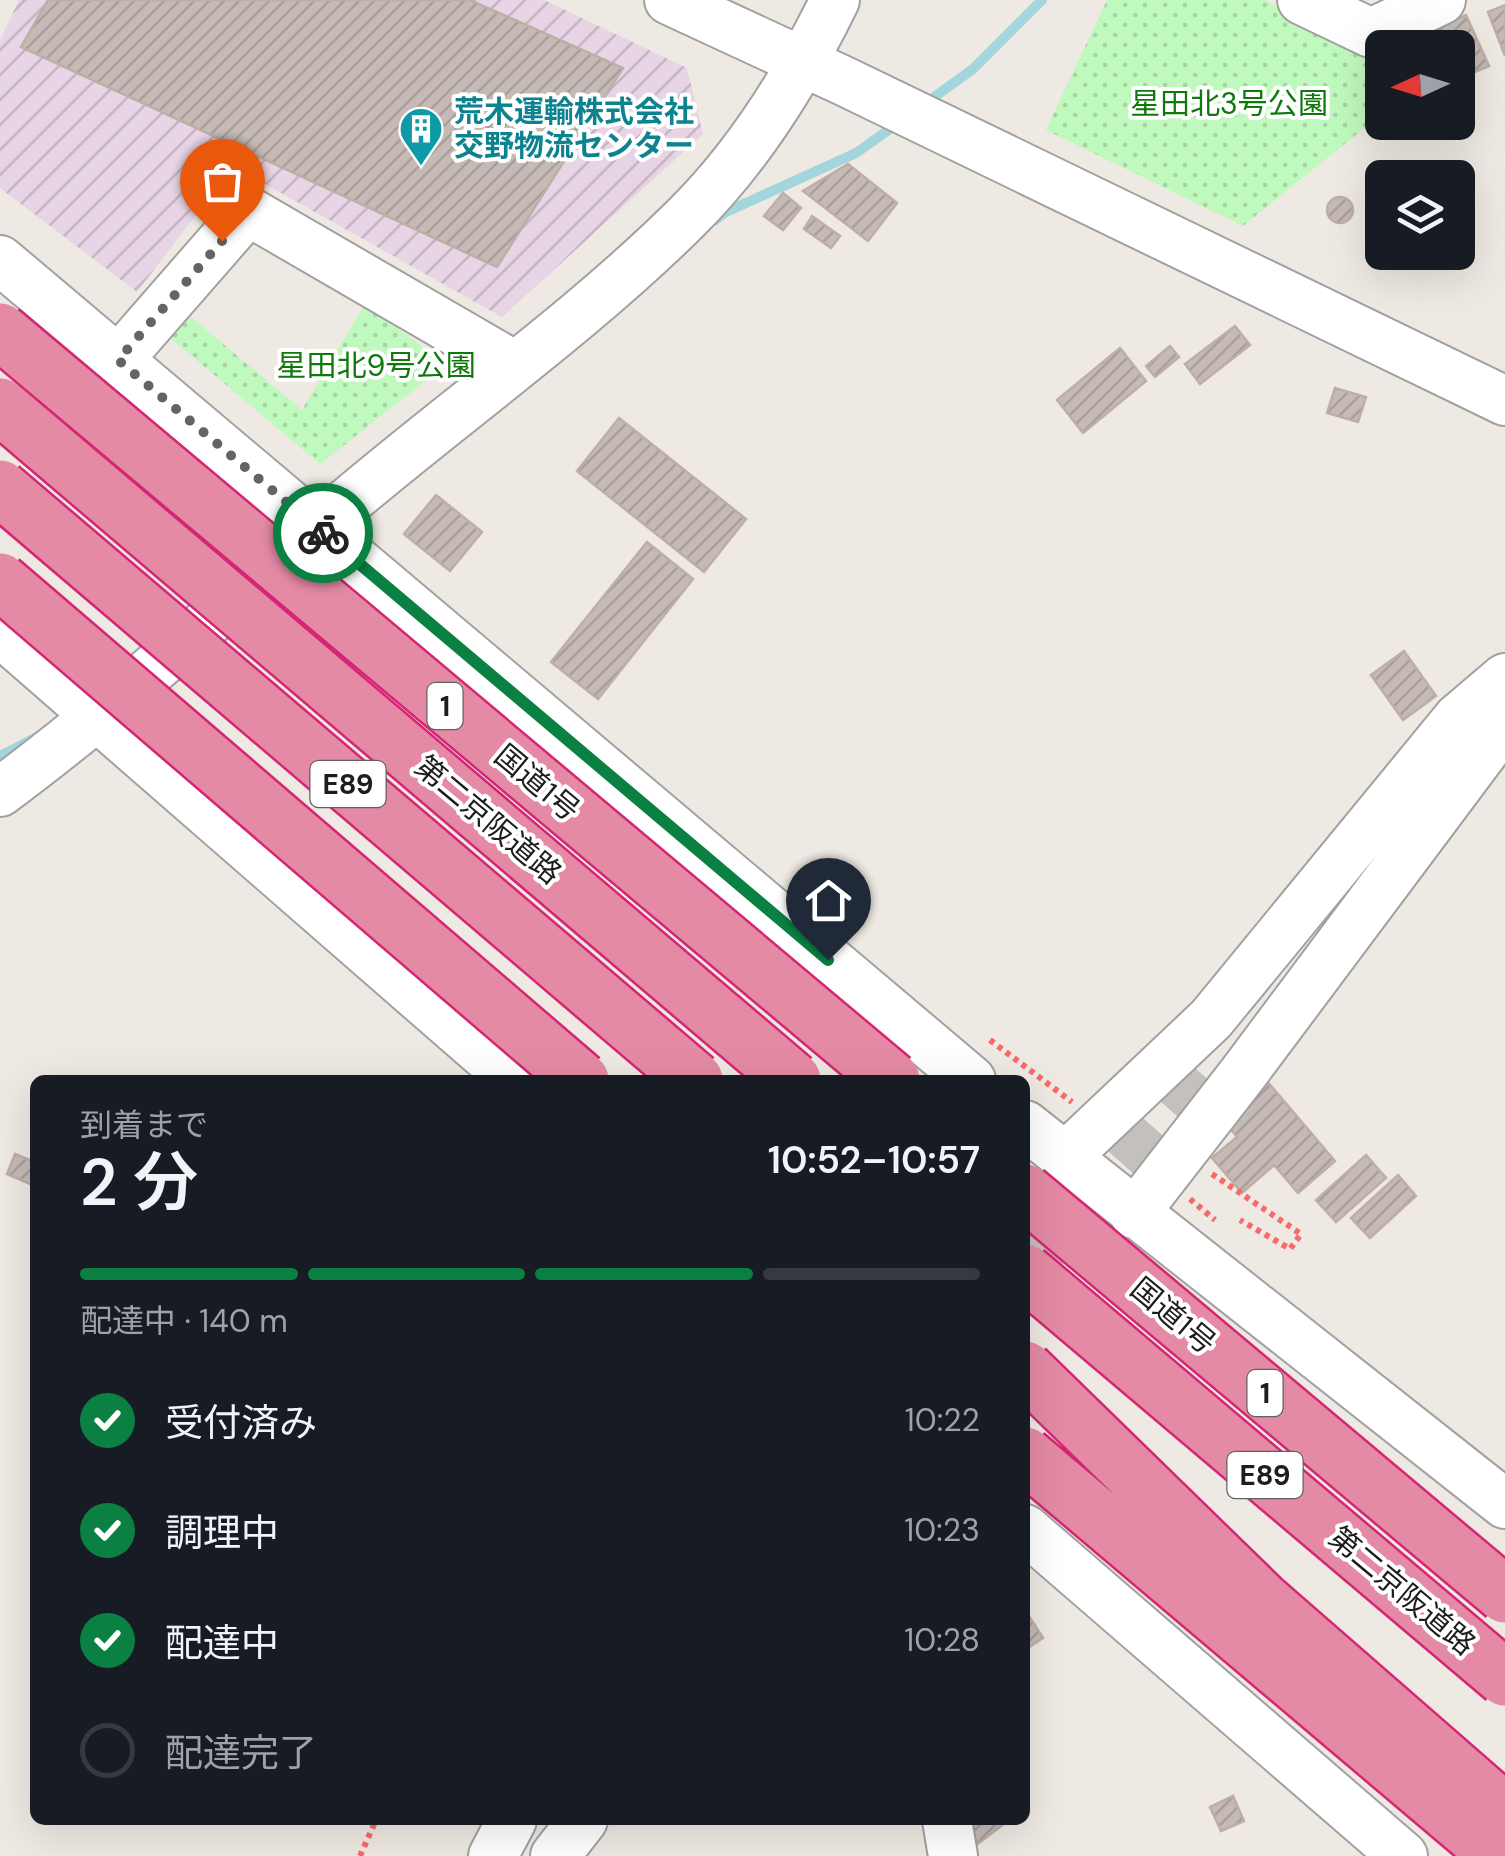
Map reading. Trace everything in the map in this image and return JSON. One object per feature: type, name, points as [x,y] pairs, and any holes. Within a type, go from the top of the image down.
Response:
[{"type":"highway","name":"国道1号","points":[[0,330],[886,1075]]},
{"type":"highway","name":"第二京阪道路","points":[[0,406],[786,1075]]},
{"type":"highway","name":"第二京阪道路","points":[[0,488],[689,1075]]},
{"type":"highway","points":[[0,582],[575,1075]]},
{"type":"highway","name":"国道1号","points":[[1044,1175],[1505,1595]]},
{"type":"highway","points":[[1030,1264],[1284,1437],[1505,1629]]},
{"type":"highway","name":"第二京阪道路","points":[[1030,1276],[1505,1678]]},
{"type":"highway","name":"E89","points":[[1030,1360],[1505,1761]]},
{"type":"highway","points":[[1030,1373],[1262,1600],[1505,1812]]},
{"type":"highway","points":[[1030,1459],[1499,1856]]},
{"type":"street","points":[[669,0],[1505,401]]},
{"type":"street","points":[[0,792],[98,717],[618,281],[688,216],[735,160],[805,63],[835,0]]},
{"type":"street","points":[[1302,0],[1372,33],[1441,0]]},
{"type":"street","points":[[118,360],[248,211],[515,366]]},
{"type":"street","points":[[0,260],[965,1075]]},
{"type":"street","points":[[61,312],[61,383]]},
{"type":"street","points":[[0,632],[508,1075]]},
{"type":"street","points":[[1044,1175],[1210,1019],[1458,718],[1505,678]]},
{"type":"street","points":[[1213,1058],[1505,696]]},
{"type":"street","points":[[1134,1214],[1344,940],[1505,718]]},
{"type":"street","points":[[507,758],[654,862],[742,888]]},
{"type":"street","points":[[1030,1139],[1044,1175],[1134,1214],[1505,1504]]},
{"type":"street","points":[[1030,1532],[1403,1856]]},
{"type":"street","points":[[493,1856],[509,1825]]},
{"type":"street","points":[[528,1856],[550,1825]]},
{"type":"street","points":[[554,1856],[579,1825]]},
{"type":"street","points":[[948,1825],[953,1856]]},
{"type":"path","points":[[1201,1166],[1301,1234],[1290,1249],[1240,1220]]},
{"type":"path","points":[[360,1856],[374,1825]]},
{"type":"shaded area","points":[[19,0],[544,0],[687,68],[703,134],[502,317],[233,166],[137,292],[0,188],[0,40]]},
{"type":"green space","name":"星田北3号公園","points":[[1107,0],[1264,0],[1365,47],[1365,128],[1243,226],[1046,130]]},
{"type":"green space","name":"星田北9号公園","points":[[364,305],[447,364],[320,464],[161,330],[184,311],[302,410]]},
{"type":"building","name":"荒木運輸株式会社 交野物流センター","points":[[48,0],[470,0],[623,68],[497,267],[21,47]]},
{"type":"building","points":[[1505,5],[1505,56],[1488,12]]},
{"type":"building","points":[[1466,15],[1473,30],[1435,30]]},
{"type":"building","points":[[1475,35],[1489,66],[1475,72]]},
{"type":"building","points":[[848,164],[897,203],[868,241],[803,191]]},
{"type":"building","points":[[783,193],[801,208],[783,230],[764,216]]},
{"type":"building","points":[[1340,197],[1349,201],[1353,210],[1349,219],[1340,223],[1331,219],[1327,210],[1331,201]]},
{"type":"building","points":[[812,216],[840,236],[831,248],[804,229]]},
{"type":"building","points":[[1235,326],[1250,345],[1200,384],[1185,364]]},
{"type":"building","points":[[1170,346],[1179,357],[1155,377],[1146,366]]},
{"type":"building","points":[[1120,348],[1146,381],[1083,433],[1057,400]]},
{"type":"building","points":[[1335,388],[1366,397],[1358,422],[1327,413]]},
{"type":"building","points":[[619,418],[746,519],[704,572],[577,471]]},
{"type":"building","points":[[436,495],[482,532],[450,571],[404,534]]},
{"type":"building","points":[[647,542],[693,579],[598,699],[551,662]]},
{"type":"building","points":[[1404,651],[1436,696],[1403,720],[1371,675]]},
{"type":"building","points":[[1266,1080],[1335,1161],[1298,1193],[1274,1165],[1242,1193],[1212,1158],[1237,1137],[1222,1118]]},
{"type":"building","points":[[15,1154],[30,1160],[30,1184],[7,1174]]},
{"type":"building","points":[[1366,1155],[1386,1178],[1336,1222],[1316,1200]]},
{"type":"building","points":[[1398,1175],[1416,1196],[1370,1238],[1351,1218]]},
{"type":"building","points":[[1030,1618],[1043,1638],[1030,1647]]},
{"type":"building","points":[[1233,1796],[1244,1821],[1221,1831],[1210,1807]]},
{"type":"building","points":[[959,1825],[1002,1825],[975,1846]]},
{"type":"waterway","points":[[923,105],[973,69],[1042,0]]},
{"type":"waterway","points":[[714,221],[856,153],[897,124]]},
{"type":"waterway","points":[[0,756],[37,737]]},
{"type":"tunnel","points":[[1030,1264],[1213,1058]]},
{"type":"way so far","points":[[222,241],[118,360],[323,533]]},
{"type":"place","name":"荒木運輸株式会社 交野物流センター","points":[[421,167]]},
{"type":"route","points":[[323,533],[828,960]]}]
